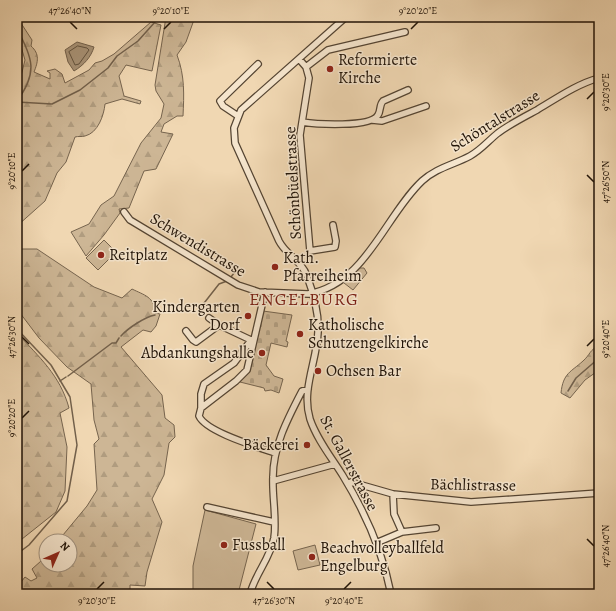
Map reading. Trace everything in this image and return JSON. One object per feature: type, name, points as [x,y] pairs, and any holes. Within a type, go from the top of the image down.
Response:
[{"type":"street","points":[[258,64],[220,101],[223,106],[238,116],[248,103],[346,17]]},
{"type":"street","points":[[299,59],[306,66],[328,50],[405,32]]},
{"type":"street","name":"Schönbüelstrasse","points":[[306,66],[309,78],[300,135],[310,250],[335,247],[333,225]]},
{"type":"street","name":"Schöntalstrasse","points":[[311,293],[335,283],[352,271],[413,191],[436,170],[470,156],[499,133],[565,93],[599,78]]},
{"type":"street","points":[[372,120],[378,115],[383,101],[408,90]]},
{"type":"street","points":[[302,122],[334,125],[372,120],[382,121],[426,106]]},
{"type":"street","name":"St. Gallerstrasse","points":[[238,116],[233,134],[238,150],[283,249],[300,263],[306,271],[318,332],[308,389],[307,406],[310,420],[319,438],[348,484],[376,543],[391,594]]},
{"type":"street","name":"Schwendistrasse","points":[[124,212],[130,220],[234,283],[249,290],[311,293]]},
{"type":"street","points":[[201,408],[245,373],[254,344],[253,341],[266,292]]},
{"type":"street","points":[[209,318],[219,325],[253,341]]},
{"type":"street","points":[[186,331],[192,340],[196,342],[219,325]]},
{"type":"street","points":[[253,341],[249,343],[234,363],[204,384],[201,394],[201,408],[199,416],[206,424],[243,441],[275,453]]},
{"type":"street","points":[[250,594],[273,543],[273,481],[275,453],[286,421],[302,391],[308,389]]},
{"type":"street","points":[[273,481],[336,464]]},
{"type":"street","name":"Bächlistrasse","points":[[348,484],[350,482],[393,494],[471,502],[599,493]]},
{"type":"street","points":[[393,494],[394,514],[402,532]]},
{"type":"street","points":[[207,507],[274,522]]},
{"type":"street","points":[[376,543],[402,532],[436,528]]},
{"type":"green space","points":[[17,17],[32,40],[31,46],[37,55],[34,72],[50,79],[50,73],[47,71],[55,69],[62,74],[65,83],[89,70],[95,63],[114,54],[151,22],[161,25],[152,71],[126,65],[119,76],[124,96],[141,101],[140,104],[122,99],[105,104],[102,118],[97,127],[90,134],[75,137],[66,162],[57,173],[45,201],[17,226],[17,78],[20,80],[25,60],[17,33]]},
{"type":"green space","points":[[166,17],[195,17],[186,42],[177,55],[183,78],[183,116],[177,116],[164,124],[161,132],[173,134],[156,169],[144,171],[129,208],[119,209],[120,213],[86,256],[71,232],[89,224],[101,205],[114,196],[141,143],[161,118],[164,104],[156,91],[155,85]]},
{"type":"green space","name":"Reitplatz","points":[[104,240],[116,252],[98,270],[86,258]]},
{"type":"green space","points":[[17,241],[21,249],[37,249],[94,287],[122,298],[132,289],[145,295],[153,303],[155,313],[160,314],[156,326],[151,332],[143,330],[121,347],[162,395],[165,418],[174,425],[175,437],[169,443],[164,475],[152,499],[162,522],[147,572],[145,586],[130,585],[130,594],[17,594],[17,587],[25,577],[31,581],[37,578],[32,569],[38,564],[38,573],[78,573],[78,533],[65,533],[87,506],[97,490],[94,444],[99,439],[94,420],[91,384],[67,367],[39,338],[17,309]]},
{"type":"green space","points":[[360,268],[364,268],[367,273],[353,290],[344,283]]},
{"type":"green space","points":[[263,311],[292,315],[286,341],[288,342],[287,347],[271,343],[266,365],[274,376],[283,379],[279,393],[271,390],[265,391],[264,388],[236,381],[245,369]]},
{"type":"green space","points":[[17,333],[48,367],[60,386],[69,408],[60,413],[67,447],[65,491],[56,512],[17,543]]},
{"type":"green space","points":[[599,346],[599,370],[585,380],[570,398],[561,393],[562,386],[568,374],[585,359],[592,350]]},
{"type":"green space","name":"Fussball","points":[[205,510],[256,524],[238,594],[193,594],[193,566]]},
{"type":"green space","points":[[315,545],[320,565],[298,570],[293,551]]},
{"type":"water","points":[[77,42],[94,47],[87,60],[74,71],[68,62],[65,50]]},
{"type":"waterway","points":[[17,102],[52,104],[80,90],[108,68],[117,56],[138,41],[155,22]]},
{"type":"waterway","points":[[17,29],[27,49],[31,65],[28,82],[17,101]]},
{"type":"waterway","points":[[231,277],[234,273]]},
{"type":"waterway","points":[[201,307],[219,284],[227,281]]},
{"type":"waterway","points":[[121,336],[137,323],[155,315]]},
{"type":"waterway","points":[[17,329],[51,365],[70,397],[77,445],[67,501],[29,545],[17,554]]},
{"type":"waterway","points":[[68,376],[112,343],[116,343],[119,338]]},
{"type":"waterway","points":[[568,391],[576,378],[599,358]]},
{"type":"waterway","points":[[60,381],[66,377]]},
{"type":"place","name":"Reformierte Kirche","points":[[330,69]]},
{"type":"place","name":"Reitplatz","points":[[101,255]]},
{"type":"place","name":"Kath. Pfarreiheim","points":[[275,267]]},
{"type":"place","name":"Kindergarten Dorf","points":[[248,316]]},
{"type":"place","name":"Katholische Schutzengelkirche","points":[[300,334]]},
{"type":"place","name":"Abdankungshalle","points":[[262,353]]},
{"type":"place","name":"Ochsen Bar","points":[[318,371]]},
{"type":"place","name":"Bäckerei","points":[[307,445]]},
{"type":"place","name":"Fussball","points":[[224,545]]},
{"type":"place","name":"Beachvolleyballfeld Engelburg","points":[[312,557]]},
{"type":"district","name":"ENGELBURG","points":[[304,299]]}]
